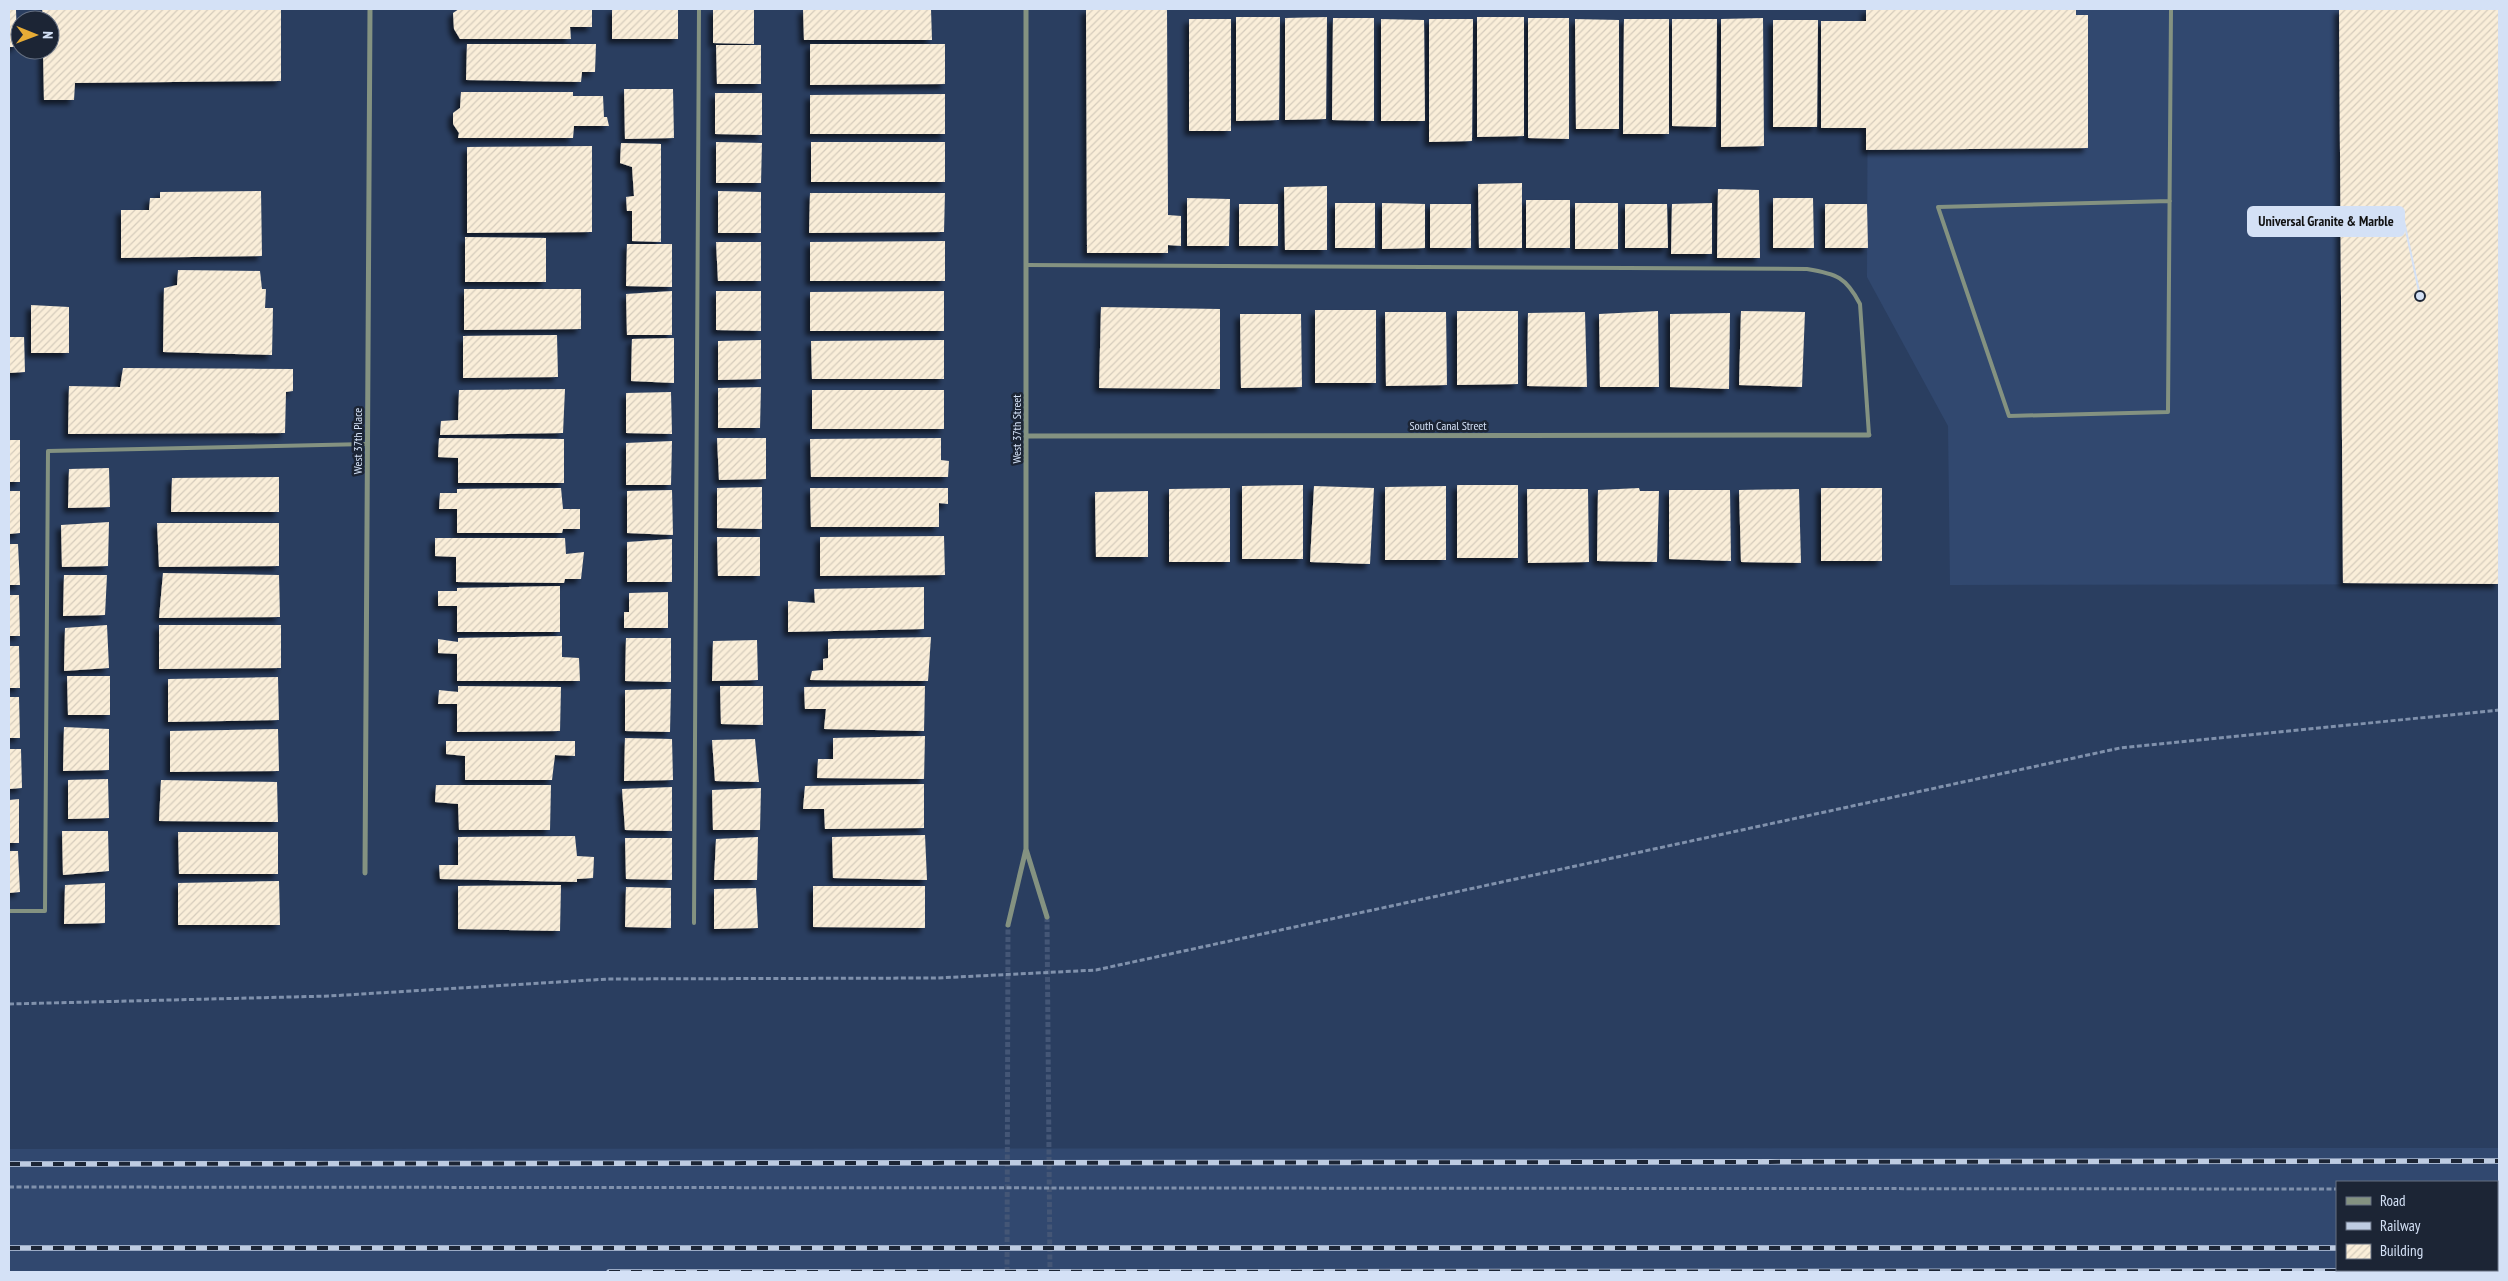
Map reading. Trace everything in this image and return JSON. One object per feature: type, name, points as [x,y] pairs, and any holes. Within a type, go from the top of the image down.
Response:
[{"type":"street","name":"West 37th Place","points":[[364,873],[370,9]]},
{"type":"street","name":"West 37th Street","points":[[1008,925],[1026,849],[1026,9]]},
{"type":"street","name":"South Canal Street","points":[[1026,436],[1869,435]]},
{"type":"street","name":"West 37th Street","points":[[1026,849],[1047,917]]},
{"type":"lane","points":[[694,923],[699,9]]},
{"type":"lane","points":[[2170,201],[1938,207],[2010,416],[2168,412],[2170,201],[2171,9]]},
{"type":"lane","points":[[1026,265],[1808,269],[1828,272],[1851,286],[1860,304],[1869,435]]},
{"type":"lane","points":[[9,912],[45,911],[48,451],[367,444]]},
{"type":"path","points":[[9,1004],[329,996],[608,979],[938,978],[1096,970],[2120,748],[2499,710]]},
{"type":"path","points":[[9,1187],[2336,1189]]},
{"type":"shaded area","points":[[1868,9],[2499,9],[2499,584],[1950,585],[1948,426],[1867,277]]},
{"type":"shaded area","points":[[2499,1148],[2499,1272],[9,1272],[9,1149]]},
{"type":"building","points":[[9,9],[16,9],[10,10],[9,47]]},
{"type":"building","points":[[281,9],[281,81],[75,83],[74,100],[44,100],[43,60],[60,60],[60,10],[42,10]]},
{"type":"building","points":[[459,9],[592,9],[592,27],[570,27],[571,39],[460,39],[454,29],[453,13]]},
{"type":"building","points":[[612,9],[678,9],[678,39],[612,39]]},
{"type":"building","points":[[713,9],[754,9],[754,44],[713,43]]},
{"type":"building","points":[[803,9],[931,9],[932,40],[804,40]]},
{"type":"building","points":[[1086,9],[1167,9],[1168,215],[1181,216],[1181,246],[1168,245],[1168,253],[1087,253]]},
{"type":"building","points":[[1866,9],[2076,9],[2076,15],[2088,15],[2088,148],[1866,150],[1866,128],[1821,128],[1821,21],[1866,21]]},
{"type":"building","points":[[2339,9],[2499,9],[2499,584],[2343,583]]},
{"type":"building","points":[[1236,17],[1280,17],[1279,120],[1236,121]]},
{"type":"building","points":[[1327,17],[1326,119],[1285,120],[1285,18]]},
{"type":"building","points":[[1477,17],[1524,17],[1524,136],[1477,137]]},
{"type":"building","points":[[1333,18],[1374,18],[1374,121],[1332,120]]},
{"type":"building","points":[[1528,18],[1569,18],[1569,139],[1528,138]]},
{"type":"building","points":[[1763,18],[1764,146],[1721,147],[1721,19]]},
{"type":"building","points":[[1189,19],[1231,19],[1231,131],[1189,131]]},
{"type":"building","points":[[1381,19],[1424,20],[1425,121],[1381,121]]},
{"type":"building","points":[[1429,19],[1473,19],[1472,141],[1429,142]]},
{"type":"building","points":[[1575,19],[1619,20],[1619,129],[1576,129]]},
{"type":"building","points":[[1624,19],[1669,19],[1669,134],[1623,134]]},
{"type":"building","points":[[1672,19],[1717,19],[1716,127],[1672,126]]},
{"type":"building","points":[[1773,20],[1818,20],[1817,127],[1773,127]]},
{"type":"building","points":[[467,44],[596,44],[595,72],[582,72],[581,82],[466,80]]},
{"type":"building","points":[[810,44],[945,44],[945,84],[810,85]]},
{"type":"building","points":[[716,45],[761,45],[761,84],[717,84]]},
{"type":"building","points":[[624,89],[673,89],[674,138],[625,139]]},
{"type":"building","points":[[461,92],[573,92],[573,96],[603,96],[604,117],[607,117],[609,126],[574,126],[573,138],[458,138],[459,133],[453,124],[453,113],[460,108]]},
{"type":"building","points":[[715,93],[762,93],[762,135],[715,134]]},
{"type":"building","points":[[945,94],[945,134],[810,134],[810,95]]},
{"type":"building","points":[[716,142],[762,143],[761,183],[716,183]]},
{"type":"building","points":[[811,142],[945,142],[945,182],[811,182]]},
{"type":"building","points":[[621,143],[661,144],[661,242],[632,241],[632,211],[627,211],[626,197],[634,196],[632,167],[620,163]]},
{"type":"building","points":[[592,146],[592,232],[467,233],[467,147]]},
{"type":"building","points":[[1522,183],[1522,248],[1479,248],[1478,184]]},
{"type":"building","points":[[1327,186],[1327,250],[1285,250],[1284,187]]},
{"type":"building","points":[[1718,189],[1759,190],[1760,258],[1717,258]]},
{"type":"building","points":[[261,191],[262,256],[121,258],[121,210],[149,210],[150,198],[160,198],[160,192]]},
{"type":"building","points":[[718,191],[761,192],[761,233],[718,233]]},
{"type":"building","points":[[810,193],[945,193],[944,232],[809,233]]},
{"type":"building","points":[[1187,198],[1230,199],[1229,246],[1187,246]]},
{"type":"building","points":[[1773,198],[1813,198],[1814,248],[1773,248]]},
{"type":"building","points":[[1526,200],[1570,200],[1570,248],[1526,248]]},
{"type":"building","points":[[1335,203],[1375,203],[1375,248],[1335,248]]},
{"type":"building","points":[[1382,203],[1425,204],[1425,248],[1382,249]]},
{"type":"building","points":[[1575,203],[1618,203],[1618,249],[1575,249]]},
{"type":"building","points":[[1712,203],[1712,254],[1671,254],[1672,204]]},
{"type":"building","points":[[1239,204],[1278,204],[1278,246],[1239,246]]},
{"type":"building","points":[[1430,204],[1471,204],[1471,248],[1430,248]]},
{"type":"building","points":[[1625,204],[1667,204],[1668,248],[1625,248]]},
{"type":"building","points":[[1825,204],[1867,204],[1868,248],[1825,248]]},
{"type":"building","points":[[465,237],[546,238],[546,282],[465,282]]},
{"type":"building","points":[[945,241],[945,281],[810,281],[810,242]]},
{"type":"building","points":[[716,242],[761,242],[761,281],[718,281]]},
{"type":"building","points":[[627,244],[672,244],[672,287],[626,286]]},
{"type":"building","points":[[178,270],[260,271],[262,289],[266,289],[265,308],[273,308],[272,355],[163,352],[164,288],[177,285]]},
{"type":"building","points":[[464,289],[581,289],[581,329],[464,330]]},
{"type":"building","points":[[672,291],[672,335],[627,335],[626,294]]},
{"type":"building","points":[[716,291],[761,291],[761,331],[716,330]]},
{"type":"building","points":[[944,291],[944,331],[810,331],[810,292]]},
{"type":"building","points":[[31,305],[69,307],[69,353],[31,353]]},
{"type":"building","points":[[1101,307],[1220,309],[1220,389],[1099,388]]},
{"type":"building","points":[[1315,310],[1376,310],[1376,383],[1315,383]]},
{"type":"building","points":[[1457,311],[1518,311],[1518,384],[1457,385]]},
{"type":"building","points":[[1658,311],[1659,387],[1600,387],[1599,314]]},
{"type":"building","points":[[1741,311],[1805,312],[1802,387],[1739,385]]},
{"type":"building","points":[[1385,312],[1446,312],[1447,385],[1386,386]]},
{"type":"building","points":[[1585,312],[1587,387],[1527,386],[1528,313]]},
{"type":"building","points":[[1730,313],[1729,389],[1670,387],[1670,314]]},
{"type":"building","points":[[1240,314],[1301,314],[1302,387],[1241,388]]},
{"type":"building","points":[[557,335],[558,377],[463,378],[463,336]]},
{"type":"building","points":[[9,337],[24,337],[25,372],[9,373]]},
{"type":"building","points":[[674,338],[674,383],[631,381],[632,339]]},
{"type":"building","points":[[761,340],[761,379],[718,380],[718,341]]},
{"type":"building","points":[[944,340],[944,379],[812,379],[811,341]]},
{"type":"building","points":[[123,368],[293,369],[293,391],[286,392],[285,433],[68,434],[69,386],[120,387]]},
{"type":"building","points":[[761,387],[760,428],[718,428],[718,388]]},
{"type":"building","points":[[565,389],[563,433],[440,435],[441,421],[458,420],[459,390]]},
{"type":"building","points":[[812,390],[944,390],[944,429],[812,429]]},
{"type":"building","points":[[671,392],[672,434],[626,433],[626,393]]},
{"type":"building","points":[[439,438],[564,439],[564,483],[458,483],[458,458],[438,457]]},
{"type":"building","points":[[717,438],[766,438],[766,479],[719,480]]},
{"type":"building","points":[[941,438],[941,460],[949,461],[948,477],[811,477],[810,439]]},
{"type":"building","points":[[9,440],[20,440],[20,482],[9,482]]},
{"type":"building","points":[[672,441],[671,485],[626,485],[626,443]]},
{"type":"building","points":[[109,468],[110,507],[68,508],[69,469]]},
{"type":"building","points":[[279,477],[279,512],[171,512],[172,478]]},
{"type":"building","points":[[1303,485],[1303,559],[1242,559],[1242,486]]},
{"type":"building","points":[[1457,485],[1518,485],[1518,558],[1457,558]]},
{"type":"building","points":[[1314,486],[1374,488],[1370,564],[1310,562]]},
{"type":"building","points":[[1446,486],[1446,560],[1385,560],[1385,487]]},
{"type":"building","points":[[762,487],[762,529],[717,528],[717,488]]},
{"type":"building","points":[[561,488],[563,509],[580,509],[580,529],[563,529],[562,533],[457,533],[457,509],[439,509],[440,493],[457,493],[457,489]]},
{"type":"building","points":[[810,488],[948,488],[948,504],[939,503],[939,527],[811,527]]},
{"type":"building","points":[[1230,488],[1230,562],[1169,562],[1169,489]]},
{"type":"building","points":[[1639,488],[1640,491],[1659,491],[1657,562],[1597,561],[1598,490]]},
{"type":"building","points":[[1821,488],[1882,488],[1882,561],[1821,561]]},
{"type":"building","points":[[1527,489],[1588,489],[1589,562],[1528,563]]},
{"type":"building","points":[[1799,489],[1801,563],[1741,562],[1739,490]]},
{"type":"building","points":[[672,490],[673,535],[627,533],[627,491]]},
{"type":"building","points":[[1669,490],[1730,490],[1731,561],[1669,559]]},
{"type":"building","points":[[9,491],[20,491],[20,533],[9,534]]},
{"type":"building","points":[[1148,491],[1148,557],[1096,557],[1095,492]]},
{"type":"building","points":[[109,522],[108,566],[62,567],[61,525]]},
{"type":"building","points":[[157,523],[279,523],[279,566],[159,567]]},
{"type":"building","points":[[944,536],[945,575],[820,576],[820,537]]},
{"type":"building","points":[[717,537],[760,537],[760,576],[718,576]]},
{"type":"building","points":[[435,538],[565,538],[566,554],[584,552],[581,579],[565,579],[564,583],[456,582],[456,557],[435,556]]},
{"type":"building","points":[[672,539],[672,582],[627,582],[627,542]]},
{"type":"building","points":[[9,544],[18,544],[20,585],[9,585]]},
{"type":"building","points":[[163,573],[279,575],[280,617],[159,618]]},
{"type":"building","points":[[64,575],[107,575],[105,615],[63,616]]},
{"type":"building","points":[[560,586],[560,632],[457,632],[457,606],[438,606],[438,591],[457,591],[457,588]]},
{"type":"building","points":[[924,587],[924,629],[788,632],[788,601],[815,603],[814,589]]},
{"type":"building","points":[[668,592],[668,628],[624,628],[624,612],[629,612],[629,593]]},
{"type":"building","points":[[9,595],[19,595],[20,636],[9,636]]},
{"type":"building","points":[[107,625],[109,668],[64,671],[65,628]]},
{"type":"building","points":[[159,625],[281,625],[281,668],[159,669]]},
{"type":"building","points":[[562,636],[562,657],[579,658],[580,681],[457,681],[457,654],[438,653],[438,639],[458,642],[458,638]]},
{"type":"building","points":[[931,637],[928,681],[810,680],[812,671],[823,670],[823,659],[828,658],[828,639]]},
{"type":"building","points":[[626,638],[671,638],[671,682],[625,681]]},
{"type":"building","points":[[757,640],[758,680],[712,681],[713,641]]},
{"type":"building","points":[[9,646],[19,646],[20,688],[9,688]]},
{"type":"building","points":[[67,676],[110,676],[110,715],[68,715]]},
{"type":"building","points":[[278,677],[279,720],[168,722],[168,679]]},
{"type":"building","points":[[458,686],[561,687],[560,731],[457,732],[457,704],[438,704],[439,690],[458,692]]},
{"type":"building","points":[[720,686],[763,686],[763,725],[721,724]]},
{"type":"building","points":[[925,686],[924,731],[824,729],[826,709],[805,709],[804,687]]},
{"type":"building","points":[[671,689],[670,732],[625,731],[625,690]]},
{"type":"building","points":[[9,697],[19,697],[20,738],[9,738]]},
{"type":"building","points":[[64,727],[109,729],[109,770],[63,771]]},
{"type":"building","points":[[278,729],[279,771],[170,772],[170,731]]},
{"type":"building","points":[[925,736],[924,779],[817,778],[818,759],[833,759],[833,738]]},
{"type":"building","points":[[625,738],[672,739],[673,780],[624,781]]},
{"type":"building","points":[[755,739],[759,782],[715,781],[712,740]]},
{"type":"building","points":[[446,741],[575,741],[575,756],[555,755],[552,780],[465,780],[465,756],[446,754]]},
{"type":"building","points":[[9,749],[21,749],[22,788],[9,789]]},
{"type":"building","points":[[108,779],[109,818],[68,819],[68,780]]},
{"type":"building","points":[[161,780],[277,782],[278,822],[159,821]]},
{"type":"building","points":[[924,784],[924,828],[825,829],[824,809],[803,809],[805,786]]},
{"type":"building","points":[[436,785],[551,785],[550,830],[459,830],[458,804],[435,802]]},
{"type":"building","points":[[672,787],[672,831],[625,830],[622,789]]},
{"type":"building","points":[[761,788],[760,830],[713,830],[712,790]]},
{"type":"building","points":[[19,799],[19,843],[9,843],[9,800]]},
{"type":"building","points":[[62,831],[108,831],[109,871],[63,875]]},
{"type":"building","points":[[178,832],[278,832],[278,874],[179,874]]},
{"type":"building","points":[[925,835],[927,880],[833,878],[832,837]]},
{"type":"building","points":[[575,836],[577,856],[594,857],[593,878],[577,879],[577,882],[440,879],[439,865],[458,865],[458,837]]},
{"type":"building","points":[[758,837],[757,880],[714,880],[716,839]]},
{"type":"building","points":[[625,838],[672,838],[672,880],[626,879]]},
{"type":"building","points":[[9,851],[18,851],[20,892],[9,893]]},
{"type":"building","points":[[279,881],[280,925],[178,925],[178,883]]},
{"type":"building","points":[[105,883],[105,923],[64,924],[65,885]]},
{"type":"building","points":[[561,885],[560,931],[458,929],[458,886]]},
{"type":"building","points":[[813,886],[925,886],[925,928],[813,927]]},
{"type":"building","points":[[626,887],[671,888],[671,928],[625,927]]},
{"type":"building","points":[[756,888],[758,928],[714,929],[714,889]]},
{"type":"tunnel","points":[[1047,917],[1050,1272]]},
{"type":"tunnel","points":[[1007,1272],[1008,925]]},
{"type":"railway","points":[[9,1164],[2499,1161]]},
{"type":"railway","points":[[9,1248],[2336,1248]]},
{"type":"railway","points":[[609,1272],[2499,1271]]},
{"type":"place","name":"Universal Granite & Marble","points":[[2420,296]]}]
